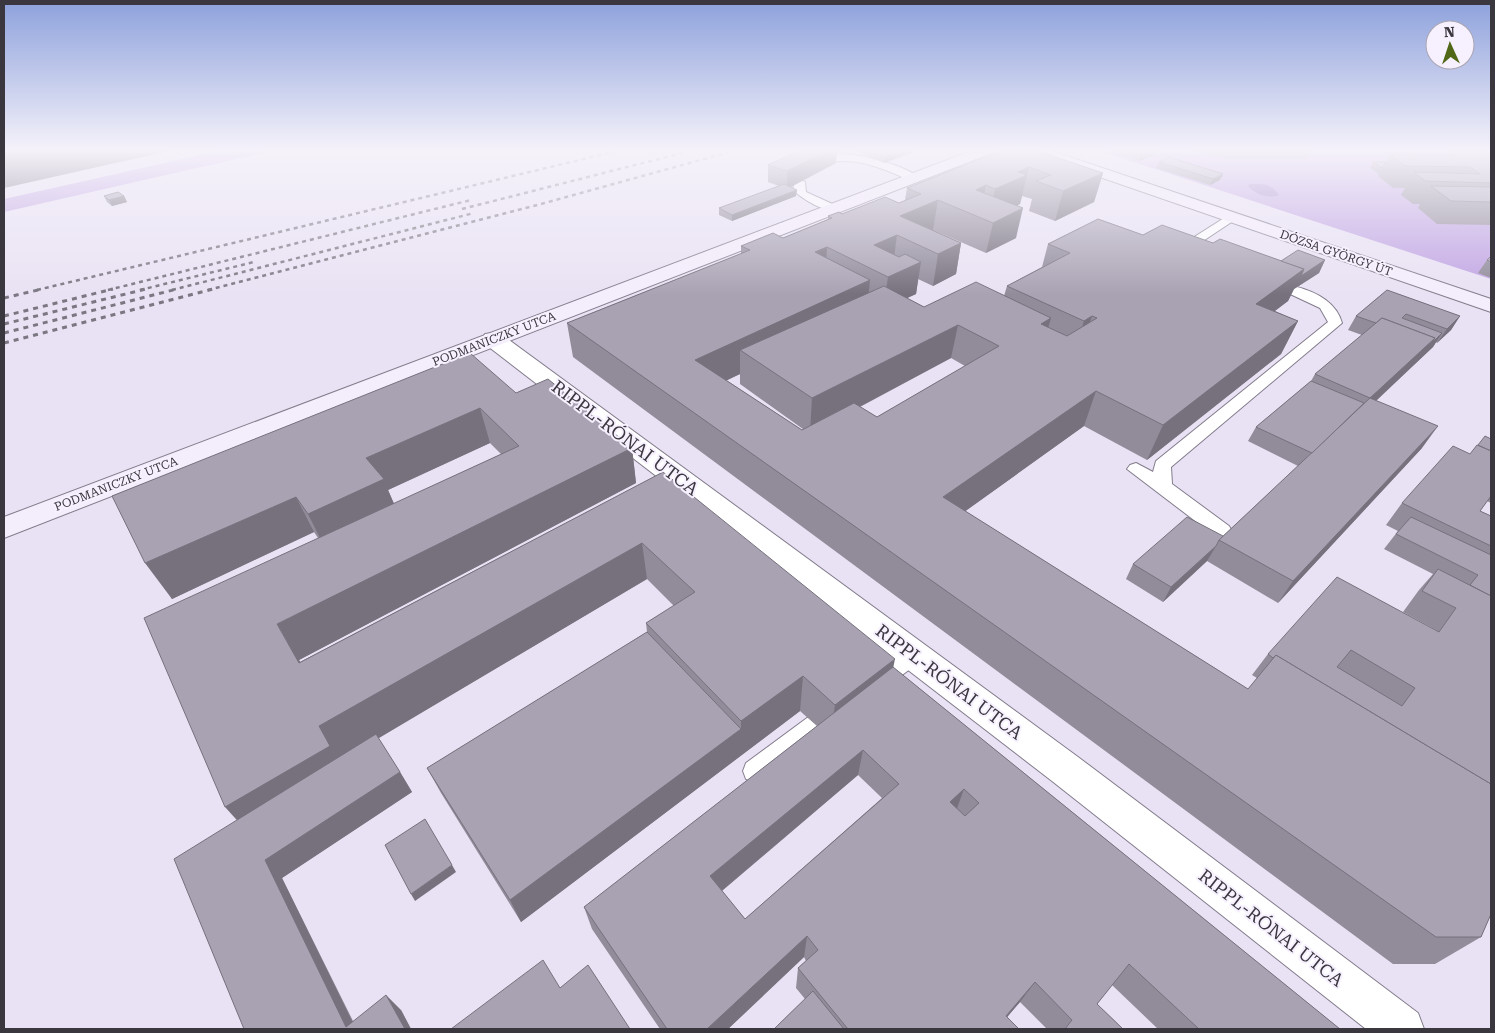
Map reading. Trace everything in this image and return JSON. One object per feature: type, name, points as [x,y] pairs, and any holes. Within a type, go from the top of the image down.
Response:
[{"type":"street","name":"PODMANICZKY UTCA","points":[[4,528],[860,199]]},
{"type":"street","name":"DÓZSA GYÖRGY ÚT","points":[[1180,199],[1491,306]]},
{"type":"street","name":"RIPPL-RÓNAI UTCA","points":[[493,339],[913,654],[1402,1029]]},
{"type":"lane","points":[[813,199],[835,209]]},
{"type":"lane","points":[[1220,262],[1199,251],[1195,245],[1197,239],[1232,217]]},
{"type":"lane","points":[[1163,485],[1162,465],[1335,323],[1334,315],[1324,305],[1293,290]]},
{"type":"lane","points":[[1136,469],[1163,485],[1222,531]]},
{"type":"lane","points":[[875,682],[913,654]]},
{"type":"lane","points":[[755,771],[815,725]]},
{"type":"shaded area","points":[[4,199],[60,199],[4,212]]},
{"type":"shaded area","points":[[1247,199],[1491,199],[1491,279]]},
{"type":"building","points":[[743,199],[773,199],[732,215],[719,208]]},
{"type":"building","points":[[879,199],[890,199],[899,203],[908,199],[1000,199],[1023,208],[993,223],[938,200],[900,216],[961,243],[938,254],[897,235],[874,245],[899,257],[905,254],[921,262],[888,277],[827,247],[815,252],[870,280],[695,360],[802,430],[854,403],[877,417],[999,346],[958,325],[812,398],[740,350],[884,286],[924,307],[976,282],[1051,318],[1041,324],[1067,336],[1097,318],[1092,316],[1084,321],[1007,286],[1070,253],[1048,244],[1098,219],[1143,235],[1162,225],[1213,243],[1220,239],[1304,269],[1256,304],[1298,321],[1163,425],[1096,391],[943,497],[1248,689],[1276,655],[1491,784],[1491,914],[1481,937],[1436,937],[567,323],[750,250],[741,246],[773,233],[783,238],[832,218],[828,216],[839,212],[842,214]]},
{"type":"building","points":[[1449,199],[1491,199],[1491,202],[1451,201]]},
{"type":"building","points":[[1298,250],[1325,260],[1301,276],[1304,269],[1281,261]]},
{"type":"building","points":[[1387,290],[1460,316],[1447,329],[1406,314],[1402,318],[1442,333],[1431,344],[1435,338],[1382,318],[1376,323],[1356,316]]},
{"type":"building","points":[[1382,318],[1435,338],[1370,398],[1315,374]]},
{"type":"building","points":[[470,353],[516,393],[548,379],[632,448],[277,624],[299,663],[663,472],[895,659],[835,705],[803,676],[741,721],[646,623],[695,592],[642,543],[319,726],[330,746],[225,807],[144,618],[519,446],[480,408],[366,458],[384,479],[308,514],[296,497],[145,563],[112,496]]},
{"type":"building","points":[[1311,381],[1364,403],[1312,453],[1256,427]]},
{"type":"building","points":[[1370,398],[1438,426],[1293,581],[1219,540]]},
{"type":"building","points":[[1485,436],[1491,439],[1491,451],[1478,445]]},
{"type":"building","points":[[1477,445],[1491,451],[1491,496],[1480,511],[1491,516],[1491,546],[1402,503],[1453,446],[1470,454]]},
{"type":"building","points":[[1187,517],[1223,536],[1216,546],[1171,587],[1133,564]]},
{"type":"building","points":[[1411,517],[1491,555],[1491,596],[1470,585],[1478,575],[1396,534]]},
{"type":"building","points":[[1438,569],[1491,596],[1491,784],[1276,655],[1273,658],[1268,654],[1337,577],[1439,632],[1456,608],[1422,591]],"holes":[[[1351,650],[1415,688],[1402,706],[1337,667]]]},
{"type":"building","points":[[647,632],[741,729],[510,900],[427,768]]},
{"type":"building","points":[[893,667],[1340,1029],[1199,1029],[1129,964],[1097,1004],[1123,1029],[1065,1029],[1072,1020],[1035,982],[1006,1016],[1019,1029],[848,1029],[798,968],[818,950],[807,936],[707,1029],[667,1029],[584,907]],"holes":[[[863,750],[899,784],[745,919],[710,876]],[[964,789],[979,803],[965,816],[950,802]]]},
{"type":"building","points":[[376,734],[400,772],[265,860],[346,1027],[386,995],[405,1029],[244,1029],[174,859]]},
{"type":"building","points":[[425,819],[452,865],[411,894],[385,845]]},
{"type":"building","points":[[543,960],[560,988],[588,965],[630,1029],[451,1029]]},
{"type":"building","points":[[813,991],[844,1029],[774,1029]]},
{"type":"railway","points":[[37,290],[416,199]]},
{"type":"railway","points":[[462,209],[500,199]]},
{"type":"railway","points":[[208,290],[558,199]]},
{"type":"railway","points":[[108,290],[471,200]]},
{"type":"railway","points":[[172,290],[474,213]]},
{"type":"railway","points":[[140,290],[254,262]]},
{"type":"railway","points":[[4,298],[42,289]]},
{"type":"railway","points":[[4,316],[113,289]]},
{"type":"railway","points":[[4,324],[146,289]]},
{"type":"railway","points":[[4,333],[177,289]]},
{"type":"railway","points":[[4,343],[213,289]]}]
